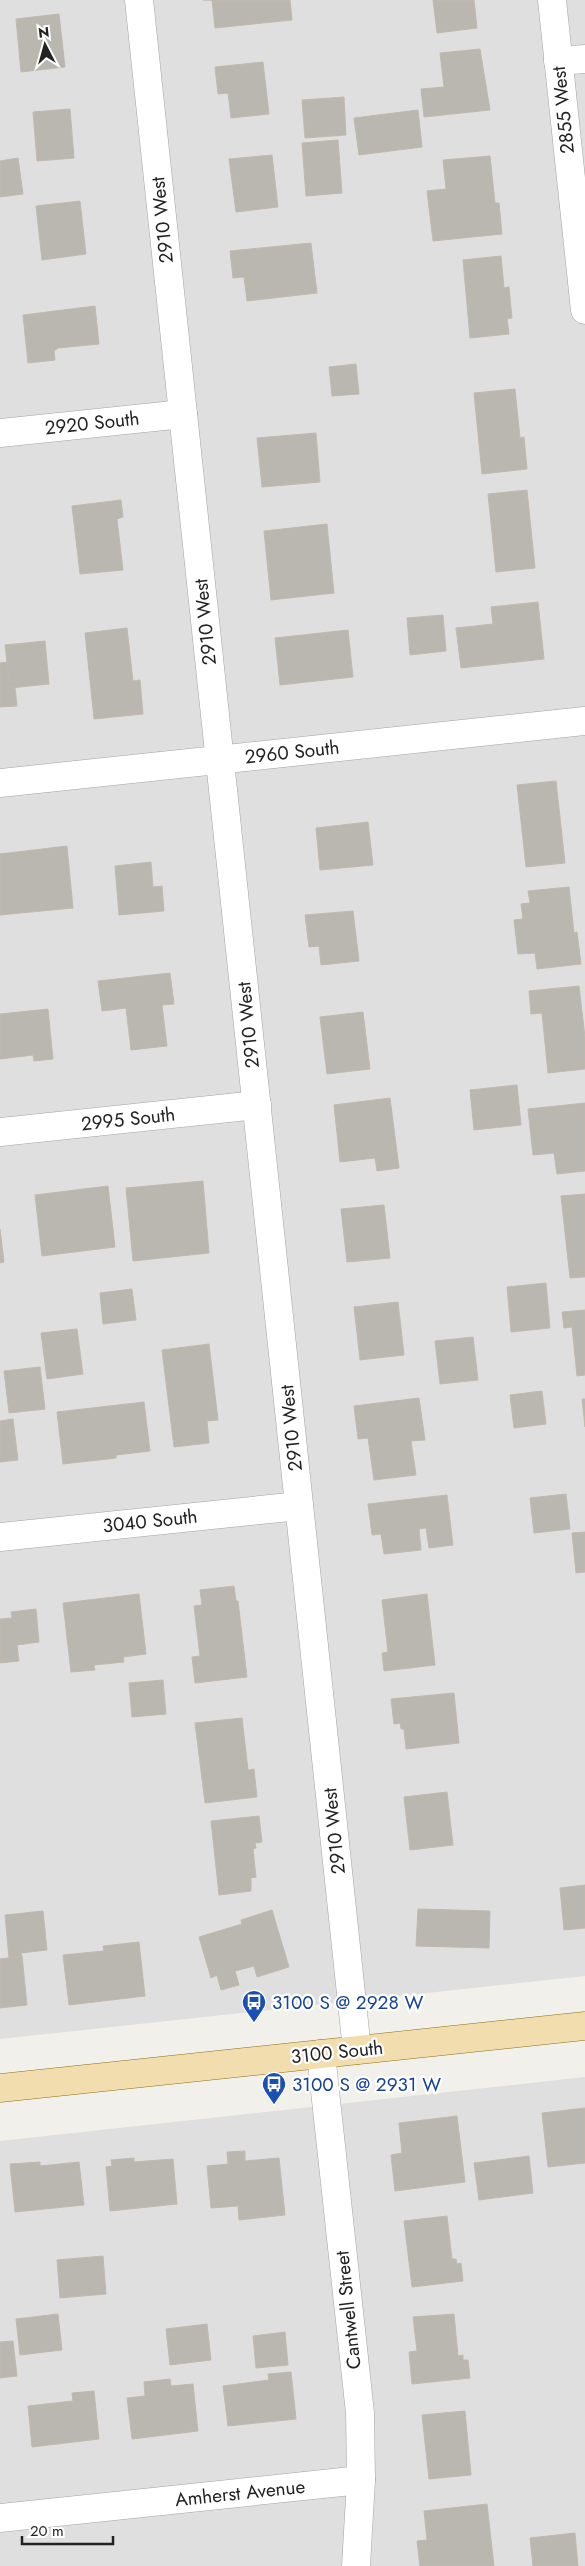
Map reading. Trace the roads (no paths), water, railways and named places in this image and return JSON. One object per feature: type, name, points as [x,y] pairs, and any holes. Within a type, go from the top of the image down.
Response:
[{"type":"main road","name":"3100 South","points":[[0,2088],[585,2026]]},
{"type":"street","name":"2910 West","points":[[139,0],[357,2050]]},
{"type":"street","name":"2855 West","points":[[552,0],[585,310]]},
{"type":"street","points":[[558,61],[585,59]]},
{"type":"street","name":"2920 South","points":[[0,433],[183,414]]},
{"type":"street","name":"2960 South","points":[[0,783],[585,721]]},
{"type":"street","name":"2995 South","points":[[0,1132],[256,1105]]},
{"type":"street","name":"3040 South","points":[[0,1537],[299,1506]]},
{"type":"street","name":"Cantwell Street","points":[[321,2054],[360,2413],[361,2480],[356,2566]]},
{"type":"street","name":"Amherst Avenue","points":[[0,2518],[361,2480]]},
{"type":"place","name":"3100 S @ 2928 W","points":[[254,2023]]},
{"type":"place","name":"3100 S @ 2931 W","points":[[274,2105]]}]
